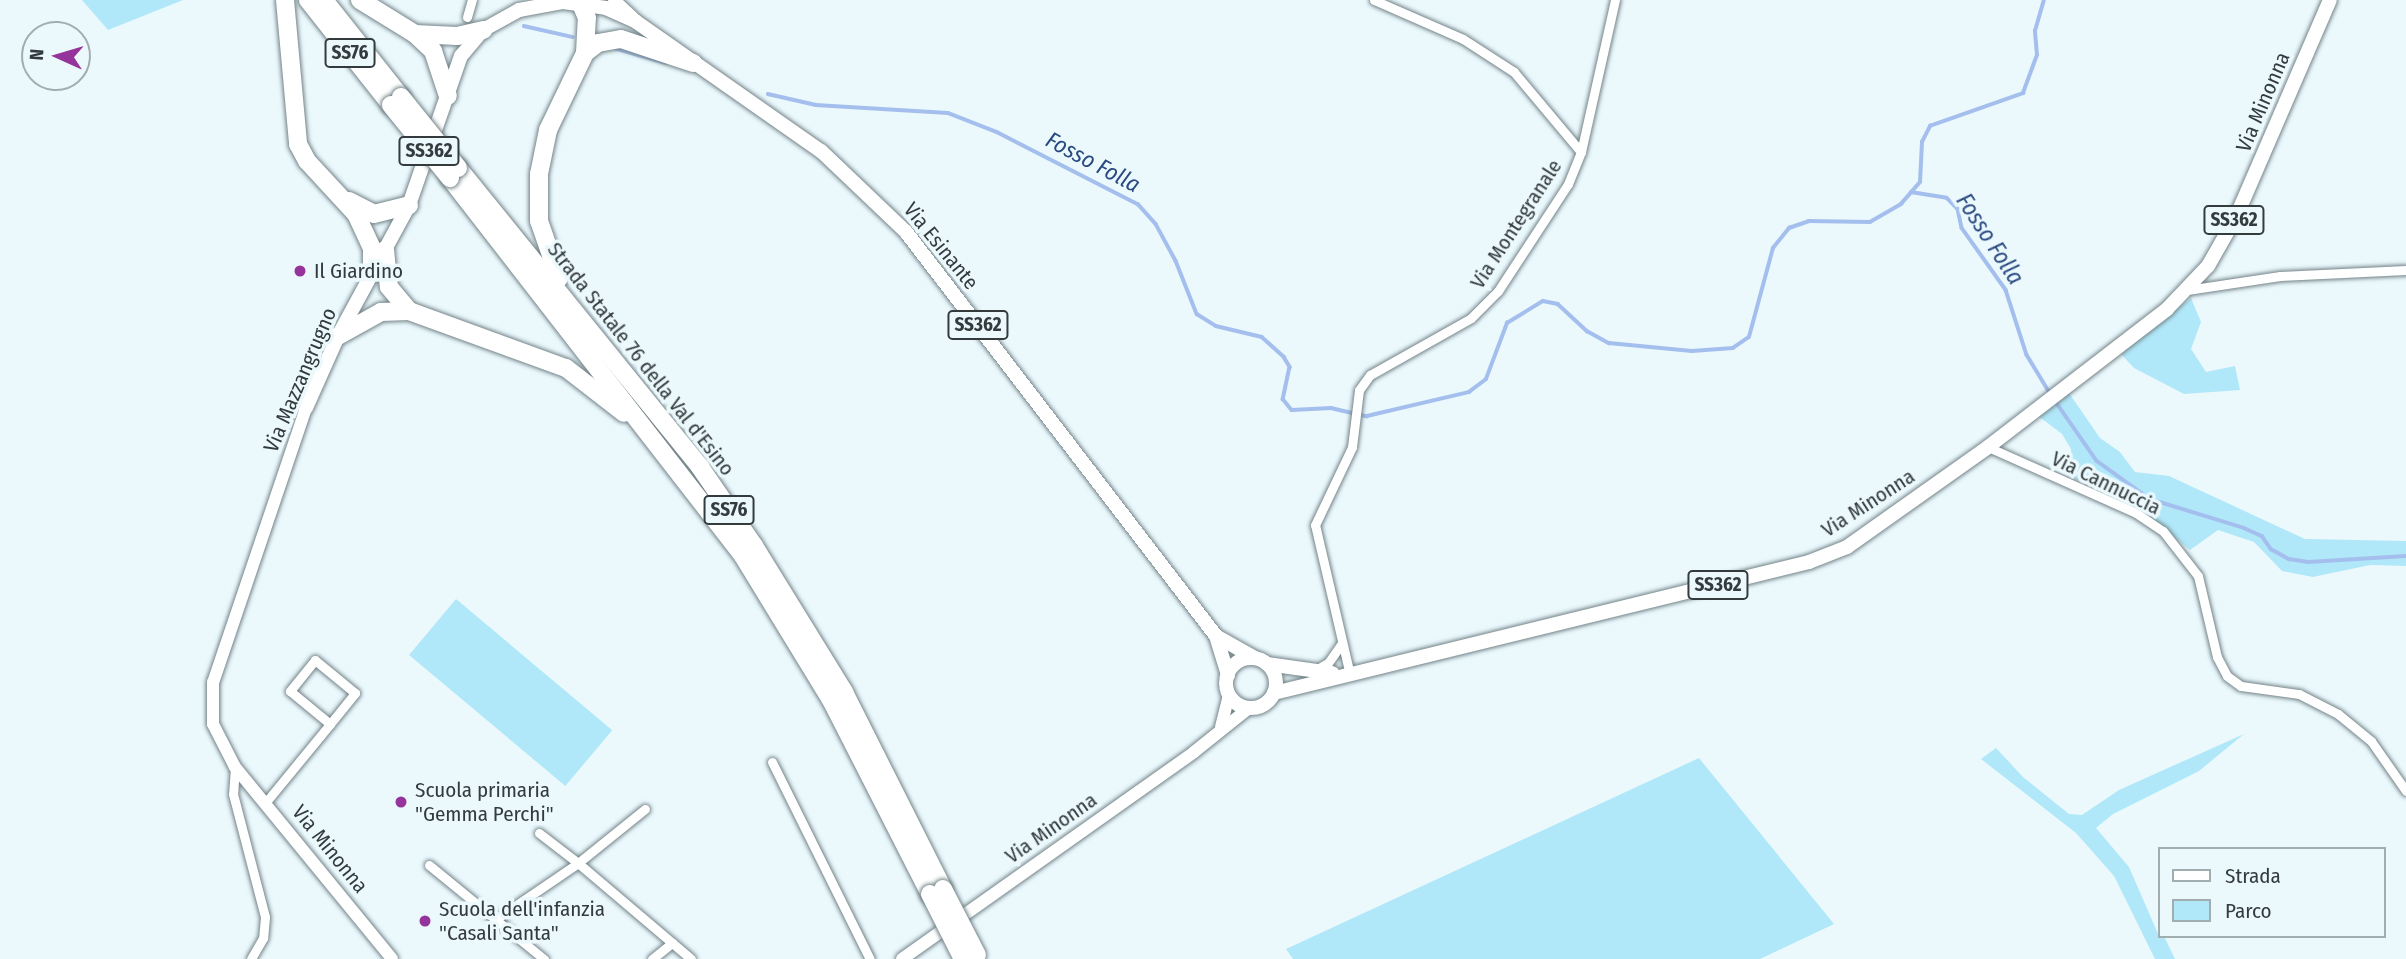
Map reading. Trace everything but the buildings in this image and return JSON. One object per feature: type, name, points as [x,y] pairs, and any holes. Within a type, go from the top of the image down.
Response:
[{"type":"highway","points":[[285,0],[298,144],[307,161],[344,197],[374,214],[409,205]]},
{"type":"highway","name":"Strada Statale 76 della Val d'Esino","points":[[308,0],[396,101],[454,173],[743,556],[831,701],[973,958]]},
{"type":"highway","name":"Strada Statale 76 della Val d'Esino","points":[[324,0],[396,101]]},
{"type":"highway","points":[[360,0],[415,34],[433,51],[447,96]]},
{"type":"highway","points":[[579,315],[549,259],[538,221],[539,174],[548,130],[585,53],[587,18],[580,1]]},
{"type":"highway","points":[[415,34],[457,36],[483,30]]},
{"type":"highway","points":[[585,53],[598,43],[621,39],[693,63]]},
{"type":"highway","name":"Strada Statale 76 della Val d'Esino","points":[[454,173],[579,315],[700,467],[802,619],[937,892]]},
{"type":"highway","points":[[344,197],[372,248],[372,273]]},
{"type":"highway","points":[[384,250],[388,287],[410,311]]},
{"type":"highway","points":[[338,337],[381,312],[410,311],[543,357],[587,381],[656,446],[743,556]]},
{"type":"main road","name":"Via Mazzangrugno","points":[[213,682],[306,408],[338,337],[409,205],[461,56],[483,30],[533,0]]},
{"type":"main road","points":[[614,0],[635,21]]},
{"type":"main road","name":"Via Minonna","points":[[1274,693],[1809,562],[1847,547],[1988,447],[2187,290],[2208,266],[2236,217],[2330,0]]},
{"type":"main road","name":"Via Mazzangrugno","points":[[519,10],[580,1]]},
{"type":"main road","name":"Via Esinante","points":[[580,1],[606,8],[635,21],[821,151],[906,232],[1216,636],[1228,675]]},
{"type":"main road","name":"Via Esinante","points":[[1216,636],[1261,661]]},
{"type":"main road","points":[[1228,675],[1242,660],[1261,661],[1275,677],[1274,693]]},
{"type":"main road","name":"Via Minonna","points":[[1261,661],[1350,675]]},
{"type":"main road","name":"SS362","points":[[1228,675],[1229,694]]},
{"type":"main road","name":"Via Minonna","points":[[213,682],[213,724],[235,767],[392,959]]},
{"type":"main road","name":"SS362","points":[[1249,708],[1264,704],[1274,693]]},
{"type":"main road","points":[[1221,727],[1229,694],[1249,708]]},
{"type":"main road","name":"Via Minonna","points":[[902,959],[1194,752],[1221,727],[1249,708]]},
{"type":"street","points":[[467,17],[472,0]]},
{"type":"street","points":[[1374,0],[1462,39],[1514,72],[1581,152]]},
{"type":"street","name":"Via Montegranale","points":[[1350,675],[1315,525],[1352,447],[1359,390],[1370,375],[1471,318],[1498,291],[1568,184],[1581,152],[1615,0]]},
{"type":"street","points":[[2187,290],[2280,276],[2406,270]]},
{"type":"street","name":"Via Cannuccia","points":[[1988,447],[2136,513],[2163,531],[2198,576],[2217,657],[2227,676],[2241,686],[2299,694],[2338,715],[2371,741],[2406,791]]},
{"type":"street","points":[[1314,671],[1328,663],[1342,643]]},
{"type":"street","points":[[266,802],[330,724],[355,693],[315,660],[290,691],[330,724]]},
{"type":"street","points":[[772,762],[870,959]]},
{"type":"street","name":"Via Minonna","points":[[235,767],[233,794],[265,917],[263,938],[251,959]]},
{"type":"street","points":[[496,919],[578,863],[645,809]]},
{"type":"street","points":[[538,833],[578,863],[691,959]]},
{"type":"street","points":[[429,865],[539,957]]},
{"type":"street","points":[[653,959],[672,943]]},
{"type":"green space","points":[[82,0],[183,0],[108,30]]},
{"type":"green space","points":[[2191,298],[2201,322],[2191,349],[2206,372],[2235,366],[2240,390],[2184,394],[2134,368],[2120,353]]},
{"type":"green space","points":[[2069,393],[2100,438],[2120,452],[2135,472],[2169,476],[2305,539],[2406,541],[2406,566],[2370,565],[2313,577],[2282,571],[2254,542],[2218,530],[2190,550],[2140,509],[2073,478],[2071,449],[2062,434],[2037,415]]},
{"type":"green space","points":[[456,599],[612,730],[565,786],[409,655]]},
{"type":"green space","points":[[2244,734],[2199,771],[2113,814],[2096,828],[2129,867],[2158,938],[2165,938],[2175,959],[2155,959],[2114,876],[2076,833],[1981,759],[1996,748],[2023,777],[2069,814],[2082,815],[2119,790]]},
{"type":"green space","points":[[1699,758],[1834,924],[1760,959],[1293,959],[1286,949]]},
{"type":"waterway","name":"Fosso Folla","points":[[768,94],[816,105],[948,113],[997,132],[1138,204],[1156,224],[1176,261],[1197,314],[1216,326],[1262,337],[1284,357],[1290,367],[1283,399],[1292,410],[1331,408],[1367,416],[1469,392],[1486,379],[1507,323],[1543,301],[1558,304],[1587,331],[1609,343],[1692,351],[1733,348],[1749,337],[1773,248],[1789,228],[1809,221],[1870,222],[1901,204],[1920,182],[1922,142],[1930,126],[2023,93],[2037,55],[2035,31],[2044,0]]},
{"type":"waterway","points":[[524,26],[573,37]]},
{"type":"waterway","points":[[614,48],[666,63]]},
{"type":"waterway","name":"Fosso Folla","points":[[1911,192],[1947,198],[1958,209],[1962,228],[2006,290],[2027,355],[2050,393]]},
{"type":"waterway","name":"Fosso Folla","points":[[2054,399],[2097,461],[2150,499],[2244,528],[2262,536],[2271,549],[2289,559],[2308,562],[2406,556]]},
{"type":"place","name":"Il Giardino","points":[[300,271]]},
{"type":"place","name":"Scuola primaria \"Gemma Perchi\"","points":[[401,802]]},
{"type":"place","name":"Scuola dell'infanzia \"Casali Santa\"","points":[[425,921]]}]
